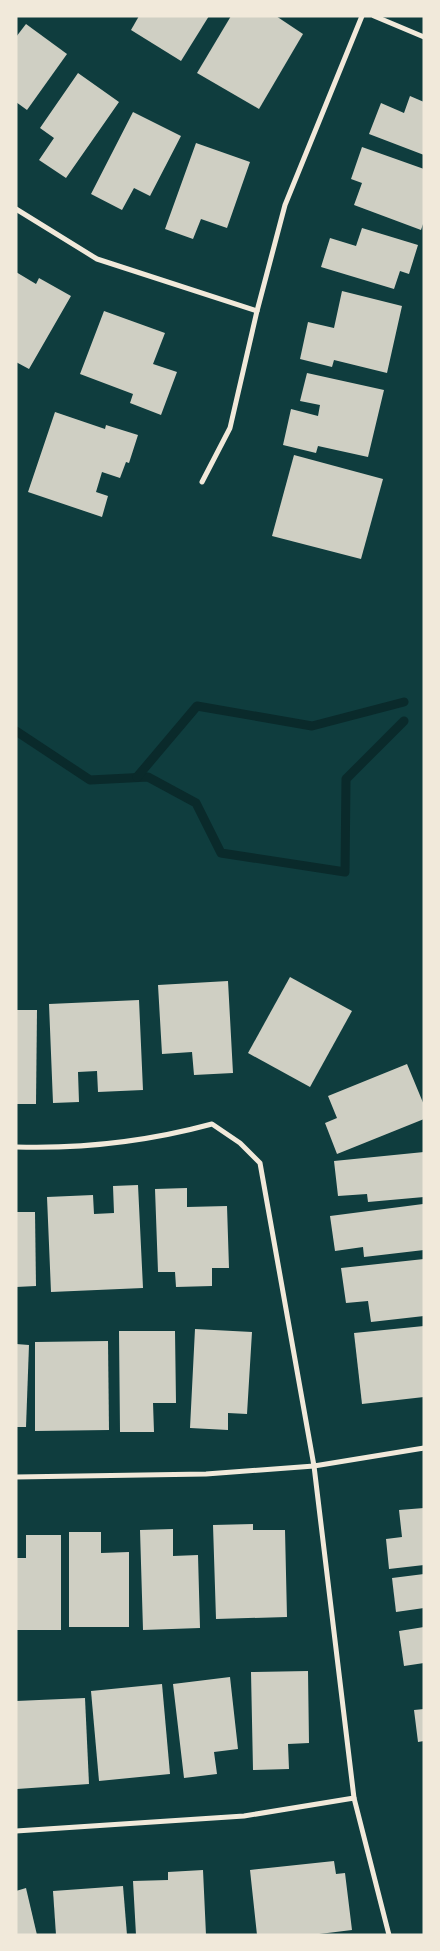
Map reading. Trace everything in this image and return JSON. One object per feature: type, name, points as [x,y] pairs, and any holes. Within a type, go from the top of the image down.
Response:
[{"type":"street","points":[[202,482],[230,428],[257,311],[286,205],[362,16]]},
{"type":"street","points":[[374,16],[424,37]]},
{"type":"street","points":[[16,209],[97,259],[257,311]]},
{"type":"street","points":[[16,1147],[59,1148],[168,1136],[212,1124],[240,1143],[260,1162],[314,1466],[354,1798],[388,1935]]},
{"type":"street","points":[[16,1478],[206,1474],[314,1466],[424,1448]]},
{"type":"street","points":[[16,1831],[244,1816],[354,1798]]},
{"type":"building","points":[[139,16],[209,16],[181,61],[131,30]]},
{"type":"building","points":[[231,16],[276,16],[303,34],[259,109],[197,73]]},
{"type":"building","points":[[26,24],[67,54],[27,110],[16,102],[16,37]]},
{"type":"building","points":[[78,73],[119,102],[66,178],[39,160],[54,138],[40,128]]},
{"type":"building","points":[[410,96],[424,102],[424,155],[369,134],[381,103],[404,113]]},
{"type":"building","points":[[133,112],[181,136],[150,196],[134,188],[122,210],[91,194]]},
{"type":"building","points":[[196,143],[250,162],[227,228],[201,219],[193,239],[165,229]]},
{"type":"building","points":[[362,147],[424,169],[424,221],[421,230],[354,205],[362,183],[351,179]]},
{"type":"building","points":[[362,228],[418,245],[409,274],[400,271],[394,289],[321,267],[330,238],[356,246]]},
{"type":"building","points":[[16,272],[36,284],[39,278],[71,296],[29,369],[16,362]]},
{"type":"building","points":[[342,291],[402,306],[387,373],[334,360],[332,367],[300,359],[308,322],[334,328]]},
{"type":"building","points":[[104,311],[165,333],[153,364],[177,372],[161,415],[130,403],[133,394],[80,374]]},
{"type":"building","points":[[307,373],[384,390],[368,457],[318,446],[316,453],[283,445],[291,409],[318,416],[320,405],[300,401]]},
{"type":"building","points":[[55,412],[105,429],[106,425],[138,435],[129,463],[126,462],[120,478],[102,472],[96,492],[108,496],[102,517],[28,492]]},
{"type":"building","points":[[294,455],[383,479],[361,559],[272,536]]},
{"type":"building","points":[[290,977],[352,1011],[310,1087],[248,1053]]},
{"type":"building","points":[[228,981],[233,1073],[194,1075],[192,1052],[162,1054],[158,985]]},
{"type":"building","points":[[139,1000],[143,1090],[98,1092],[97,1071],[78,1072],[79,1102],[53,1103],[49,1004]]},
{"type":"building","points":[[16,1010],[37,1010],[36,1104],[16,1104]]},
{"type":"building","points":[[407,1064],[424,1105],[424,1119],[337,1154],[325,1123],[337,1118],[328,1096]]},
{"type":"building","points":[[424,1152],[424,1197],[368,1202],[367,1194],[338,1196],[334,1161]]},
{"type":"building","points":[[138,1185],[143,1288],[51,1292],[47,1197],[93,1195],[94,1214],[114,1213],[113,1186]]},
{"type":"building","points":[[187,1188],[187,1207],[227,1206],[229,1268],[212,1268],[212,1286],[176,1287],[175,1272],[158,1272],[155,1189]]},
{"type":"building","points":[[423,1204],[424,1250],[364,1257],[363,1247],[335,1251],[330,1216]]},
{"type":"building","points":[[16,1212],[35,1212],[36,1286],[16,1287]]},
{"type":"building","points":[[424,1259],[424,1316],[371,1322],[368,1301],[346,1303],[341,1268]]},
{"type":"building","points":[[424,1326],[424,1397],[362,1404],[354,1333]]},
{"type":"building","points":[[195,1329],[252,1332],[247,1414],[228,1413],[228,1430],[190,1428]]},
{"type":"building","points":[[119,1331],[175,1331],[176,1403],[153,1403],[154,1432],[120,1432]]},
{"type":"building","points":[[108,1341],[109,1430],[35,1431],[35,1342]]},
{"type":"building","points":[[16,1344],[29,1345],[26,1427],[16,1427]]},
{"type":"building","points":[[424,1508],[424,1565],[389,1569],[386,1539],[402,1537],[399,1510]]},
{"type":"building","points":[[253,1524],[253,1530],[285,1530],[287,1617],[216,1619],[213,1525]]},
{"type":"building","points":[[173,1529],[173,1556],[198,1555],[200,1628],[143,1630],[140,1530]]},
{"type":"building","points":[[69,1532],[101,1532],[101,1553],[129,1552],[129,1627],[69,1627]]},
{"type":"building","points":[[26,1535],[61,1535],[61,1630],[16,1630],[16,1558],[26,1558]]},
{"type":"building","points":[[424,1574],[424,1608],[396,1612],[392,1578]]},
{"type":"building","points":[[424,1627],[424,1663],[404,1666],[399,1631]]},
{"type":"building","points":[[308,1671],[309,1743],[288,1744],[289,1769],[253,1770],[251,1672]]},
{"type":"building","points":[[230,1677],[238,1749],[214,1752],[217,1774],[184,1778],[173,1684]]},
{"type":"building","points":[[162,1684],[170,1774],[99,1781],[91,1691]]},
{"type":"building","points":[[85,1698],[89,1784],[17,1789],[16,1701]]},
{"type":"building","points":[[424,1709],[424,1741],[418,1742],[414,1710]]},
{"type":"building","points":[[334,1861],[336,1874],[345,1873],[352,1930],[311,1935],[257,1935],[250,1870]]},
{"type":"building","points":[[203,1870],[206,1935],[136,1935],[133,1881],[168,1880],[168,1872]]},
{"type":"building","points":[[123,1886],[127,1935],[56,1935],[53,1891]]},
{"type":"building","points":[[26,1888],[37,1935],[16,1935],[16,1891]]},
{"type":"waterway","points":[[137,777],[197,706],[312,726],[404,702]]},
{"type":"waterway","points":[[16,731],[90,780],[148,777],[196,803],[221,853],[345,872],[346,779],[404,721]]}]
